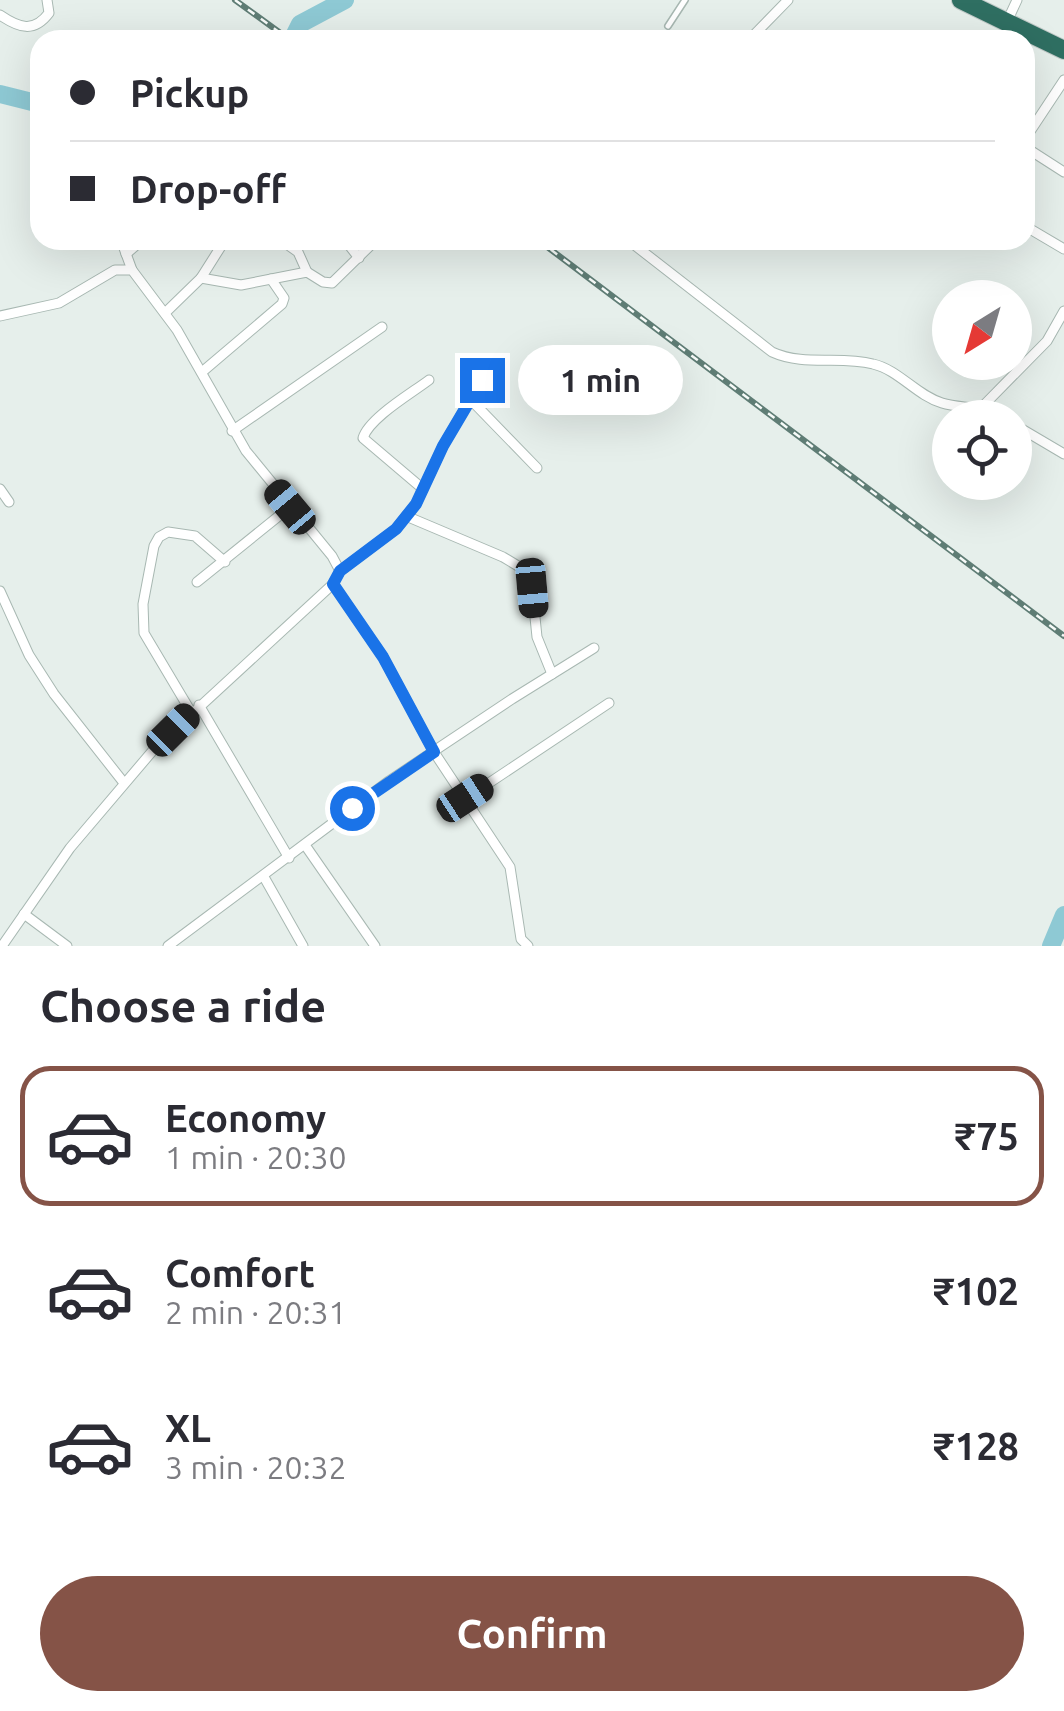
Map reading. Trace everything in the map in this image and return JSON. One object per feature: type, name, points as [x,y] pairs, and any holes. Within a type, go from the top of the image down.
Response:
[{"type":"highway","points":[[962,0],[1023,30]]},
{"type":"highway","points":[[985,0],[1014,6],[1064,38]]},
{"type":"highway","points":[[1035,36],[1064,50]]},
{"type":"street","points":[[0,15],[15,25],[32,28],[50,13],[46,0]]},
{"type":"street","points":[[759,30],[788,0]]},
{"type":"street","points":[[1035,124],[1064,80]]},
{"type":"street","points":[[1035,153],[1064,172]]},
{"type":"street","points":[[1035,232],[1064,249]]},
{"type":"street","points":[[125,250],[132,270],[202,372],[232,432],[340,571]]},
{"type":"street","points":[[126,254],[131,250]]},
{"type":"street","points":[[164,313],[201,278],[219,250]]},
{"type":"street","points":[[295,250],[307,272],[332,283],[367,250]]},
{"type":"street","points":[[353,250],[359,258]]},
{"type":"street","points":[[641,250],[772,352],[798,360],[876,364],[937,400]]},
{"type":"street","points":[[0,316],[59,303],[114,270],[132,270]]},
{"type":"street","points":[[201,278],[241,285],[307,272]]},
{"type":"street","points":[[202,372],[282,304],[284,298],[271,279]]},
{"type":"street","points":[[990,400],[1047,341],[1064,311]]},
{"type":"street","points":[[232,432],[382,327]]},
{"type":"street","points":[[2,946],[70,848],[124,783],[195,709],[333,584],[340,571],[396,529],[423,489],[494,359]]},
{"type":"street","points":[[423,489],[363,438],[364,431],[375,421],[429,380]]},
{"type":"street","points":[[470,400],[537,468]]},
{"type":"street","points":[[1032,435],[1064,454]]},
{"type":"street","points":[[0,489],[9,502]]},
{"type":"street","points":[[198,582],[290,507]]},
{"type":"street","points":[[406,516],[522,568],[532,588],[537,636],[552,674]]},
{"type":"street","points":[[226,562],[195,536],[168,532],[159,536],[143,604],[144,632],[288,858]]},
{"type":"street","points":[[333,584],[383,657],[434,752],[510,867],[521,939],[528,946]]},
{"type":"street","points":[[0,591],[29,655],[54,694],[124,783]]},
{"type":"street","points":[[168,946],[434,752],[594,648]]},
{"type":"street","points":[[465,798],[609,703]]},
{"type":"street","points":[[305,845],[374,946]]},
{"type":"street","points":[[264,877],[303,946]]},
{"type":"street","points":[[24,914],[67,946]]},
{"type":"lane","points":[[668,26],[685,0]]},
{"type":"waterway","points":[[297,30],[300,24],[345,0]]},
{"type":"waterway","points":[[0,94],[30,102]]},
{"type":"waterway","points":[[1051,946],[1064,915]]},
{"type":"railway","points":[[235,0],[276,30]]},
{"type":"railway","points":[[551,250],[1064,636]]},
{"type":"route","points":[[352,808],[434,752],[383,657],[333,584],[340,571],[396,529],[416,504],[443,446],[482,380]]}]
